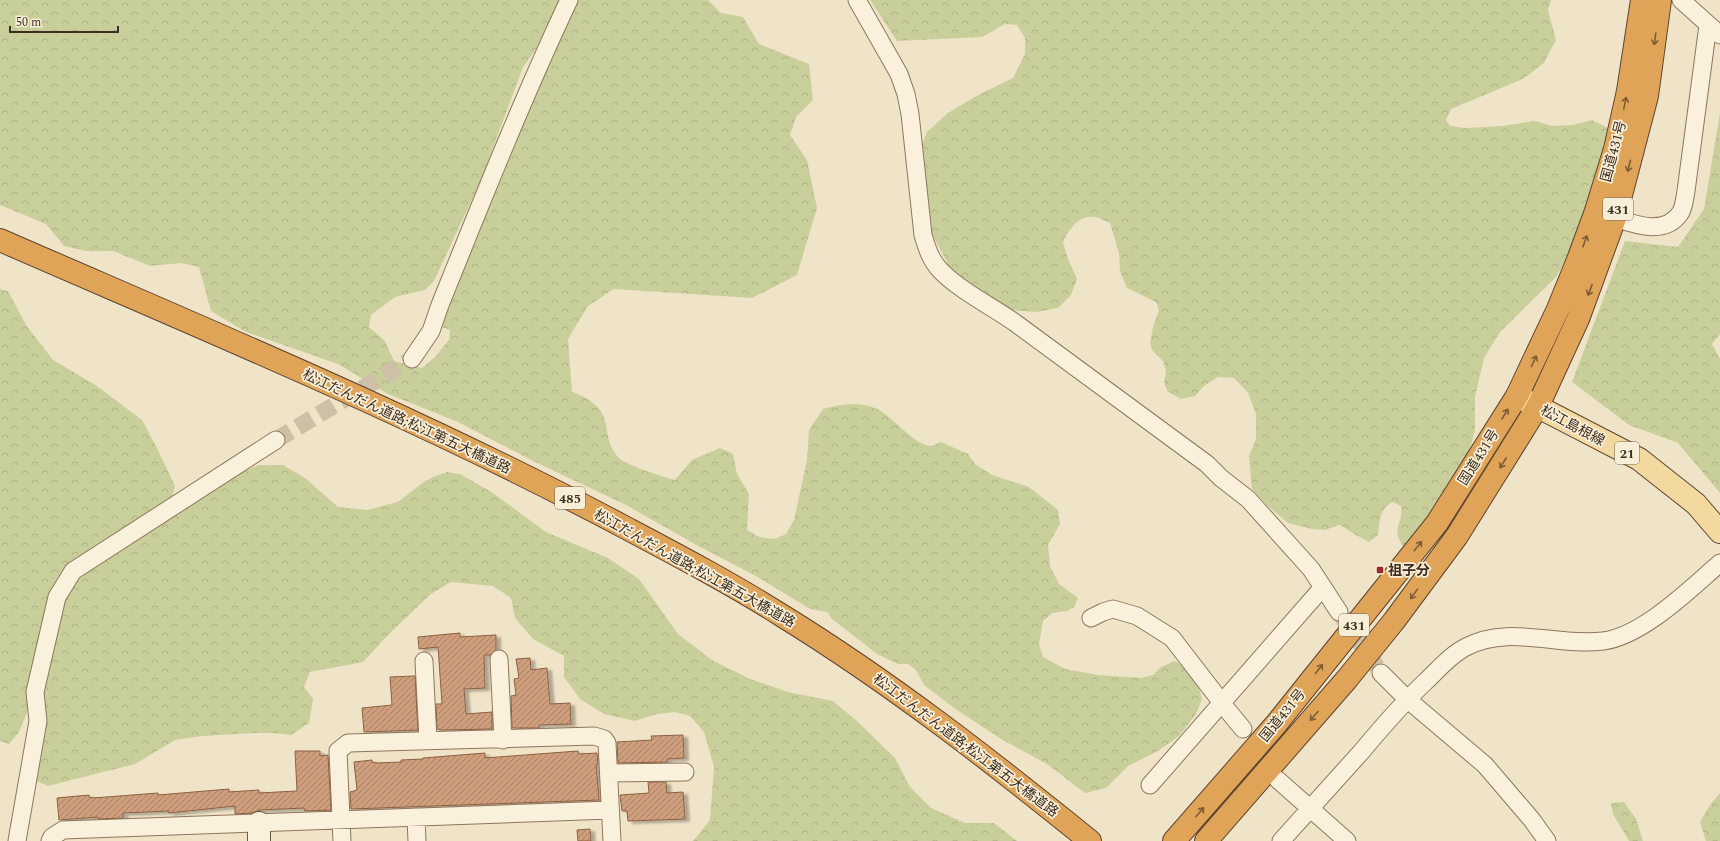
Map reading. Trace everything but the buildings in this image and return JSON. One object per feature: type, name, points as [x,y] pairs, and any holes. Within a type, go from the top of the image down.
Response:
[{"type":"highway","name":"国道431号","points":[[1174,841],[1277,723],[1437,523],[1517,396],[1575,267],[1598,205],[1615,149],[1628,91],[1642,0]]},
{"type":"highway","name":"国道431号","points":[[1206,841],[1394,621],[1457,536],[1538,406],[1578,319],[1615,218],[1647,96],[1660,0]]},
{"type":"highway","name":"松江だんだん道路;松江第五大橋道路","points":[[0,240],[426,428],[569,498],[682,558],[780,614],[866,670],[944,726],[1090,841]]},
{"type":"main road","name":"松江島根線","points":[[1517,396],[1639,459],[1696,504],[1720,532]]},
{"type":"street","points":[[412,359],[431,331],[443,298],[541,60],[569,0]]},
{"type":"street","points":[[857,0],[899,74],[906,94],[910,114],[923,235],[928,253],[941,270],[1207,464],[1221,478],[1248,498],[1311,569],[1339,612]]},
{"type":"street","points":[[1615,218],[1650,228],[1664,225],[1675,220],[1681,211],[1686,191],[1714,30],[1680,0]]},
{"type":"street","points":[[17,841],[38,721],[35,692],[58,597],[66,580],[73,571],[276,440]]},
{"type":"street","points":[[1281,841],[1407,699],[1456,653],[1466,646],[1486,640],[1512,636],[1560,640],[1604,641],[1624,635],[1642,625],[1681,596],[1720,563]]},
{"type":"street","points":[[1150,785],[1323,587]]},
{"type":"street","points":[[1091,618],[1113,609],[1137,616],[1172,638],[1243,729]]},
{"type":"street","points":[[500,659],[503,740]]},
{"type":"street","points":[[424,661],[428,740]]},
{"type":"street","points":[[1381,673],[1407,699],[1485,765],[1532,820],[1547,841]]},
{"type":"street","points":[[342,841],[338,751],[348,743],[600,737],[607,743],[612,841]]},
{"type":"street","points":[[609,773],[685,772]]},
{"type":"street","points":[[1278,780],[1310,810],[1347,841]]},
{"type":"street","points":[[50,841],[52,837],[63,830],[101,835],[259,832],[341,820],[610,810]]},
{"type":"street","points":[[416,817],[417,841]]},
{"type":"green space","points":[[0,0],[560,0],[536,49],[523,67],[481,180],[434,281],[425,290],[395,297],[371,315],[369,327],[385,341],[394,361],[422,368],[435,357],[449,340],[450,330],[442,327],[445,306],[544,72],[578,0],[708,0],[721,13],[743,17],[759,44],[809,64],[813,100],[796,117],[790,135],[807,160],[817,208],[797,275],[752,298],[614,289],[588,306],[568,339],[572,392],[582,396],[597,406],[605,421],[612,449],[618,457],[628,464],[675,480],[692,460],[720,448],[733,454],[737,474],[749,494],[747,530],[759,537],[774,539],[786,534],[794,520],[807,460],[809,430],[823,409],[849,404],[862,404],[875,408],[925,445],[932,446],[941,442],[968,454],[975,464],[992,475],[1029,487],[1058,510],[1060,524],[1048,545],[1050,566],[1059,584],[1078,598],[1074,607],[1067,611],[1052,613],[1043,621],[1039,644],[1043,657],[1065,669],[1098,675],[1141,678],[1153,675],[1161,667],[1175,661],[1191,671],[1199,688],[1202,699],[1196,714],[1179,736],[1158,751],[1128,766],[1106,788],[1085,793],[1047,764],[1001,739],[954,708],[924,685],[916,670],[908,664],[898,664],[877,654],[832,619],[827,612],[810,609],[756,576],[700,547],[626,505],[535,462],[458,422],[388,394],[338,364],[246,332],[211,311],[199,267],[181,263],[150,266],[113,251],[86,251],[64,246],[46,224],[0,205]]},
{"type":"green space","points":[[870,0],[1551,0],[1548,10],[1556,40],[1544,63],[1523,79],[1451,109],[1446,120],[1450,126],[1465,128],[1502,126],[1535,121],[1552,126],[1573,125],[1592,120],[1608,128],[1611,142],[1574,245],[1556,277],[1500,332],[1484,358],[1475,397],[1475,430],[1464,471],[1414,545],[1403,546],[1399,540],[1397,530],[1401,517],[1401,506],[1393,502],[1385,508],[1381,516],[1378,535],[1369,542],[1340,525],[1325,530],[1312,529],[1288,523],[1268,506],[1252,489],[1249,456],[1256,439],[1256,414],[1248,393],[1234,378],[1218,377],[1204,386],[1195,396],[1181,399],[1168,392],[1164,383],[1166,372],[1163,361],[1152,350],[1150,343],[1153,327],[1159,310],[1156,302],[1127,288],[1120,271],[1119,253],[1110,223],[1097,217],[1089,217],[1079,221],[1071,228],[1063,242],[1068,259],[1077,279],[1071,295],[1058,308],[1036,312],[1011,310],[976,288],[949,266],[932,234],[923,207],[919,152],[927,132],[948,113],[978,95],[1013,78],[1025,54],[1025,38],[1017,25],[1005,24],[982,37],[897,41]]},
{"type":"green space","points":[[1720,113],[1720,334],[1712,344],[1720,359],[1720,493],[1678,443],[1629,425],[1572,382],[1625,241],[1678,247],[1704,209]]},
{"type":"green space","points":[[0,289],[8,291],[26,325],[53,360],[97,386],[142,420],[175,486],[172,499],[96,549],[46,619],[35,655],[28,689],[28,710],[19,732],[9,744],[0,741]]},
{"type":"green space","points":[[259,465],[283,465],[305,478],[338,507],[367,510],[398,502],[425,481],[435,476],[447,472],[460,474],[493,493],[546,532],[608,558],[639,579],[678,634],[712,660],[750,679],[788,692],[833,701],[858,722],[895,758],[910,787],[931,808],[965,823],[994,823],[1017,841],[693,841],[710,820],[714,767],[704,732],[690,716],[675,712],[657,714],[635,721],[604,714],[580,699],[564,677],[564,656],[533,639],[515,618],[511,598],[493,586],[451,582],[431,594],[392,631],[363,662],[310,672],[304,687],[313,699],[309,723],[291,735],[254,733],[202,736],[175,740],[135,764],[48,786],[34,780],[40,691],[61,600],[78,573],[237,475]]},
{"type":"green space","points":[[1720,793],[1720,841],[1706,841],[1700,822],[1710,805]]},
{"type":"green space","points":[[1624,802],[1636,819],[1643,841],[1629,841],[1613,814],[1611,803]]},
{"type":"tunnel","points":[[276,440],[412,359]]},
{"type":"tunnel","points":[[1339,612],[1381,673]]},
{"type":"place","name":"祖子分","points":[[1380,570]]}]
